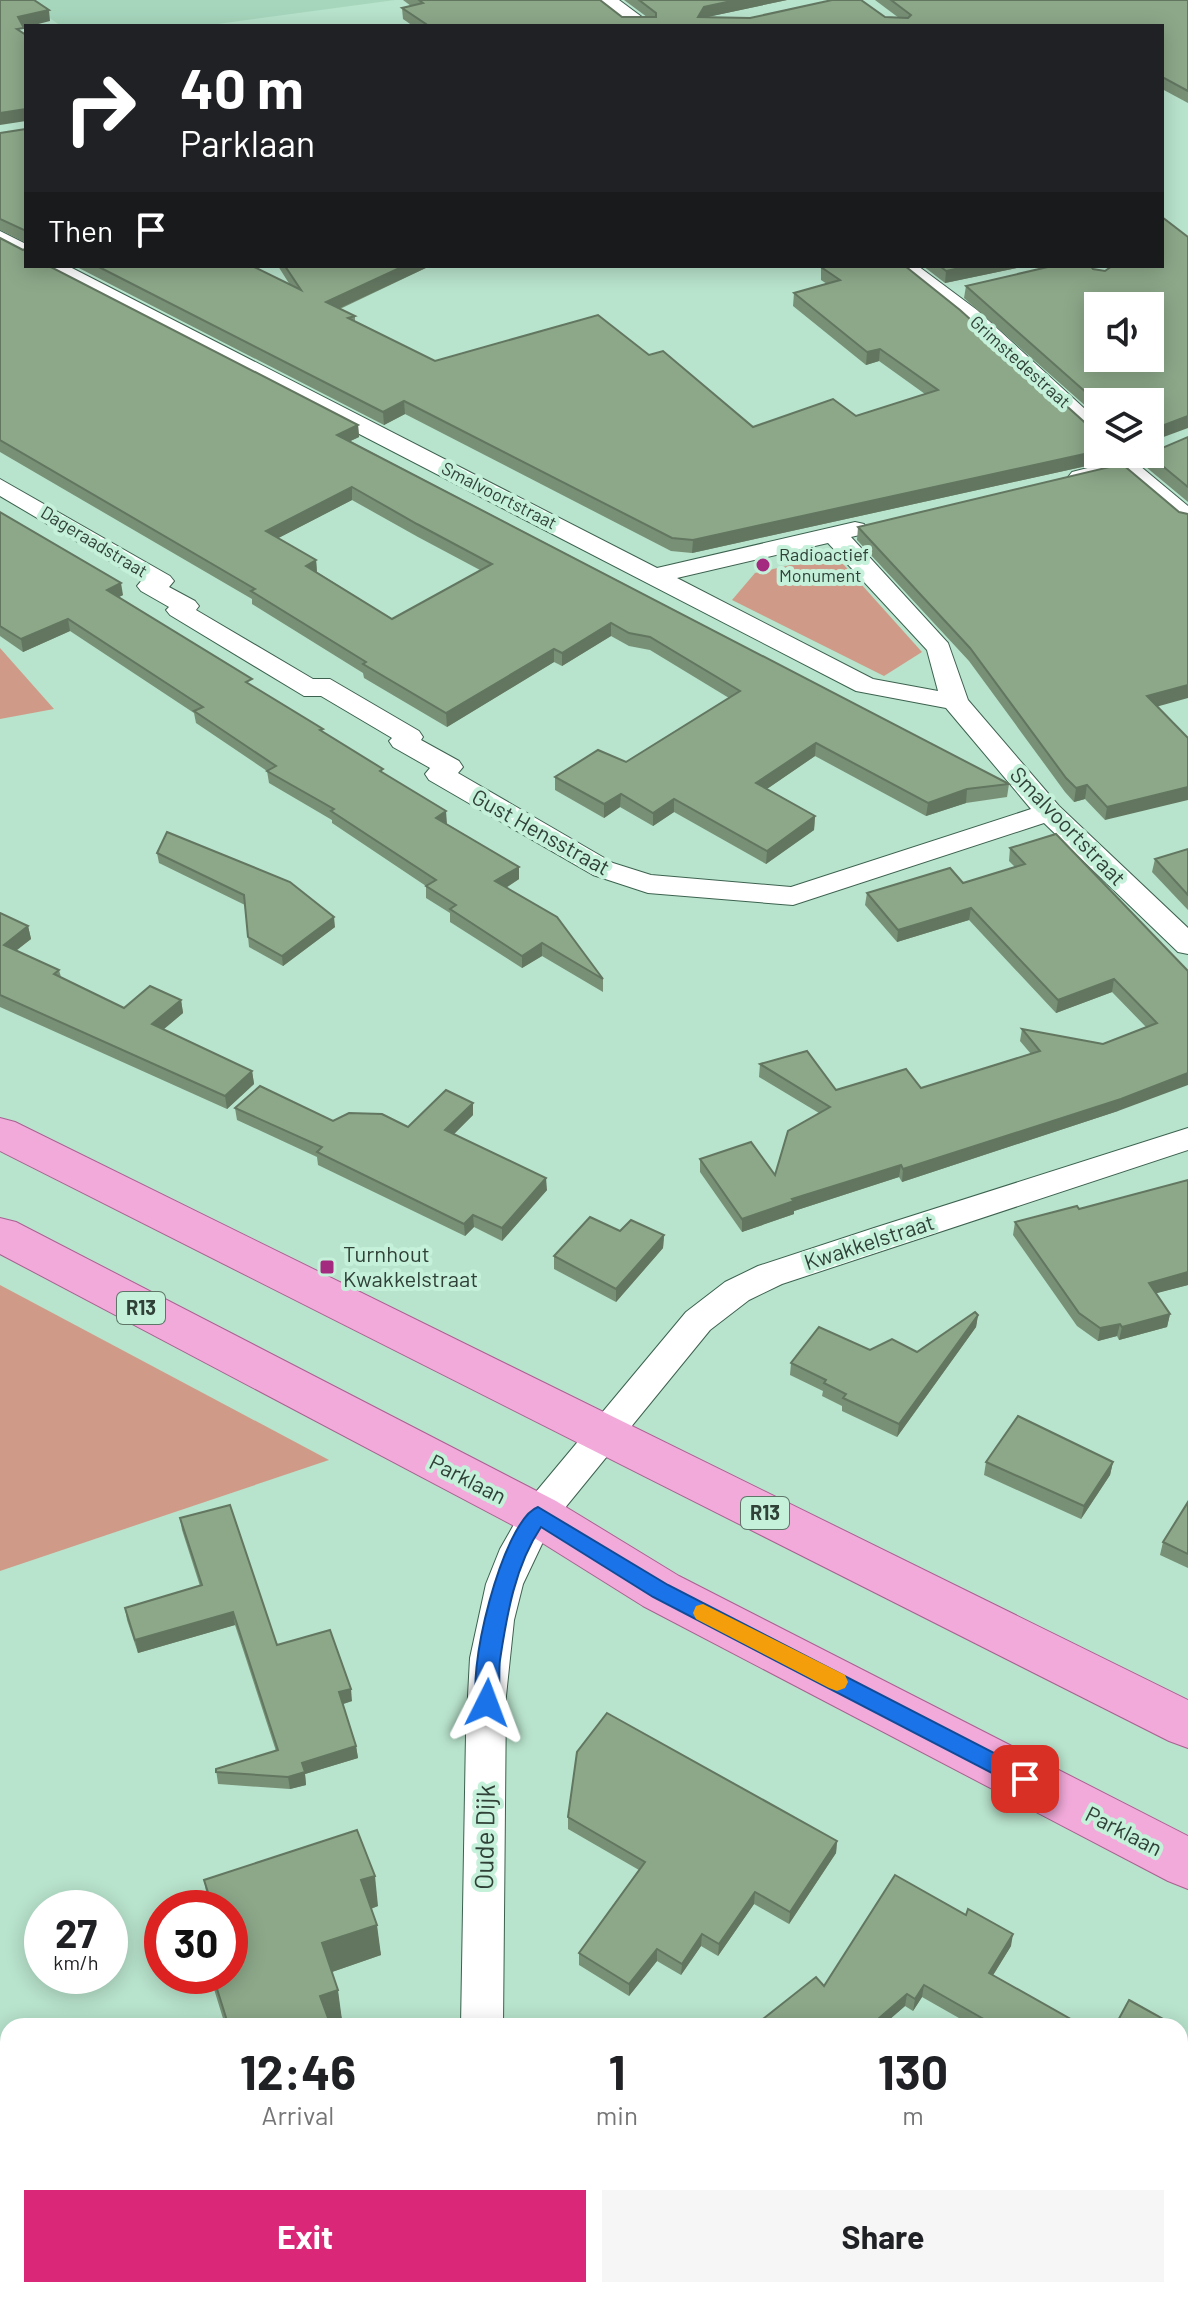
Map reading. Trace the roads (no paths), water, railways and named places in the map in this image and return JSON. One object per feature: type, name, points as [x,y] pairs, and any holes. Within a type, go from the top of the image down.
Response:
[{"type":"main road","name":"R13","points":[[0,1133],[1188,1725]]},
{"type":"main road","name":"Parklaan","points":[[0,1234],[538,1515],[661,1591],[1188,1864]]},
{"type":"street","points":[[602,0],[638,24]]},
{"type":"street","name":"Smalvoortstraat","points":[[56,268],[865,685],[955,702]]},
{"type":"street","name":"Grimstedestraat","points":[[908,268],[941,293],[1084,421]]},
{"type":"street","name":"Grimstedestraat","points":[[941,293],[971,287]]},
{"type":"street","points":[[1164,447],[1175,442]]},
{"type":"street","points":[[1063,481],[1097,468]]},
{"type":"street","points":[[1131,468],[1188,518]]},
{"type":"street","name":"Dageraadstraat","points":[[2,490],[161,581],[150,586],[186,606],[179,610],[277,669]]},
{"type":"street","points":[[656,576],[880,523]]},
{"type":"street","name":"Smalvoortstraat","points":[[834,534],[939,648],[955,702],[1049,812],[1188,945]]},
{"type":"street","name":"Gust Hensstraat","points":[[277,669],[313,690],[321,685],[409,737],[403,741],[449,767],[439,774],[565,849],[603,869],[648,884],[793,896],[1049,812]]},
{"type":"street","name":"Kwakkelstraat","points":[[538,1515],[698,1321],[737,1291],[770,1275],[1188,1139]]},
{"type":"street","name":"Oude Dijk","points":[[482,2018],[489,1663],[507,1576],[518,1544],[538,1515]]},
{"type":"place","name":"Radioactief Monument","points":[[763,565]]},
{"type":"place","name":"Turnhout Kwakkelstraat","points":[[327,1267]]}]
